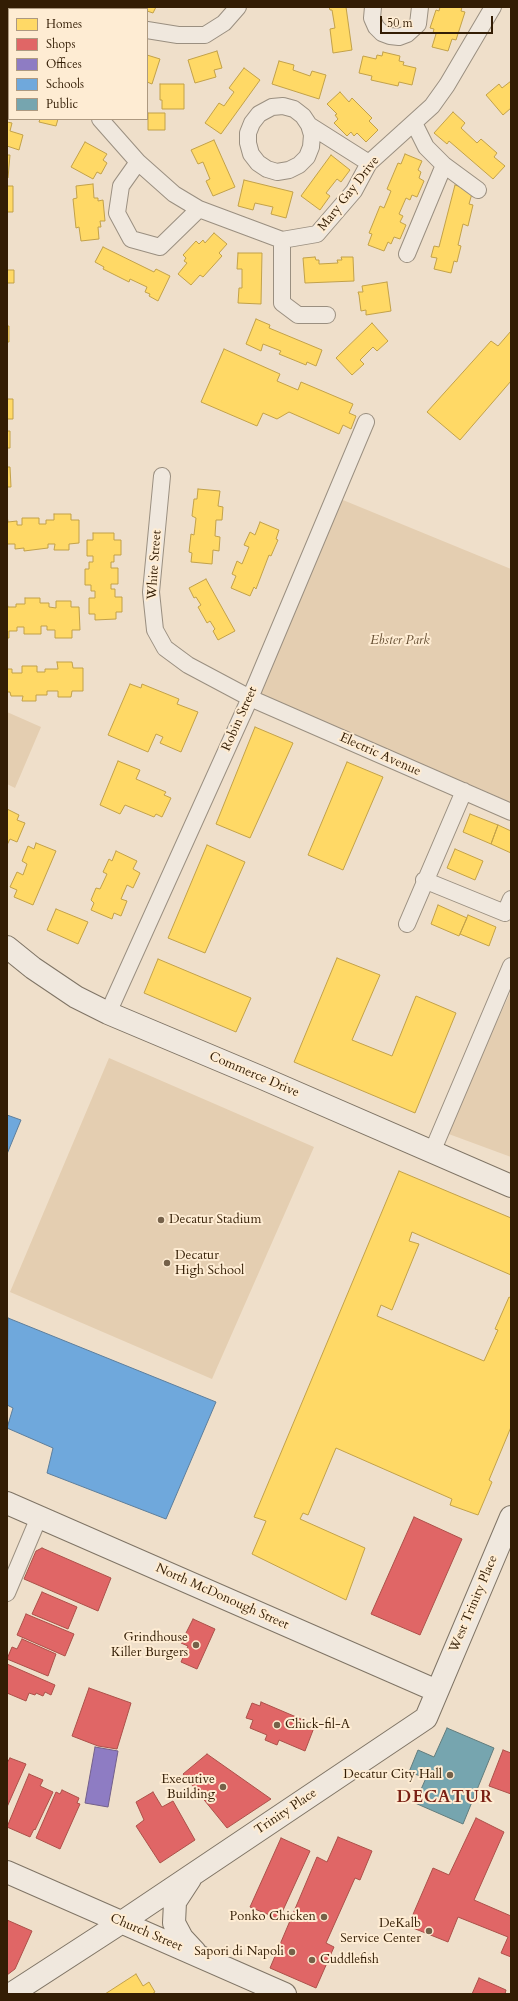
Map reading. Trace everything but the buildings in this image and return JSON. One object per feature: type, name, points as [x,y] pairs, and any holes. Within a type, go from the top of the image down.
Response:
[{"type":"street","points":[[148,30],[178,35],[205,35],[224,23],[238,7]]},
{"type":"street","points":[[373,7],[372,18],[376,27],[386,34],[399,37],[408,34],[418,24],[420,7]]},
{"type":"street","name":"Mary Gay Drive","points":[[282,240],[317,234],[354,191],[369,163],[432,106],[447,85],[493,7]]},
{"type":"street","points":[[309,124],[312,135],[312,147],[307,157],[299,165],[289,170],[278,172],[267,169],[258,163],[251,154],[248,143],[248,133],[252,123],[259,114],[272,107],[283,106],[294,109],[303,116],[309,124],[369,163]]},
{"type":"street","points":[[101,120],[138,162],[174,194],[199,209],[282,240],[282,302],[298,315],[326,315]]},
{"type":"street","points":[[414,123],[426,147],[444,165],[478,190]]},
{"type":"street","points":[[138,162],[122,186],[117,213],[131,239],[160,247],[199,209]]},
{"type":"street","points":[[407,254],[444,165]]},
{"type":"street","name":"Robin Street","points":[[108,1014],[250,698],[366,422]]},
{"type":"street","name":"White Street","points":[[162,476],[151,592],[155,630],[165,648],[188,665],[250,698]]},
{"type":"street","name":"Electric Avenue","points":[[250,698],[511,812]]},
{"type":"street","points":[[406,924],[464,791]]},
{"type":"street","points":[[424,880],[505,913],[511,899]]},
{"type":"street","name":"Commerce Drive","points":[[7,947],[33,968],[76,997],[108,1014],[511,1186]]},
{"type":"street","points":[[432,1152],[511,966]]},
{"type":"street","name":"North McDonough Street","points":[[7,1503],[437,1691]]},
{"type":"street","points":[[7,1593],[39,1517]]},
{"type":"street","name":"West Trinity Place","points":[[437,1691],[511,1517]]},
{"type":"street","name":"Trinity Place","points":[[10,1994],[122,1922],[426,1718],[437,1691]]},
{"type":"street","points":[[199,1869],[181,1891],[173,1914],[174,1923],[178,1932],[199,1956]]},
{"type":"street","name":"Church Street","points":[[7,1872],[284,1994]]},
{"type":"green space","name":"Ebster Park","points":[[338,498],[511,569],[511,809],[255,696]]},
{"type":"green space","points":[[7,712],[41,727],[15,788],[7,784]]},
{"type":"green space","points":[[511,991],[511,1157],[446,1133]]},
{"type":"green space","name":"Decatur Stadium","points":[[109,1058],[314,1147],[212,1379],[10,1292]]},
{"type":"place","name":"Decatur Stadium","points":[[161,1220]]},
{"type":"place","name":"Decatur High School","points":[[167,1263]]},
{"type":"place","name":"Grindhouse Killer Burgers","points":[[196,1645]]},
{"type":"place","name":"Chick-fil-A","points":[[277,1725]]},
{"type":"place","name":"Decatur City Hall","points":[[450,1775]]},
{"type":"place","name":"Executive Building","points":[[223,1787]]},
{"type":"place","name":"Ponko Chicken","points":[[324,1917]]},
{"type":"place","name":"DeKalb Service Center","points":[[429,1931]]},
{"type":"place","name":"Sapori di Napoli","points":[[292,1952]]},
{"type":"place","name":"Cuddlefish","points":[[312,1960]]},
{"type":"district","name":"DECATUR","points":[[445,1798]]}]
